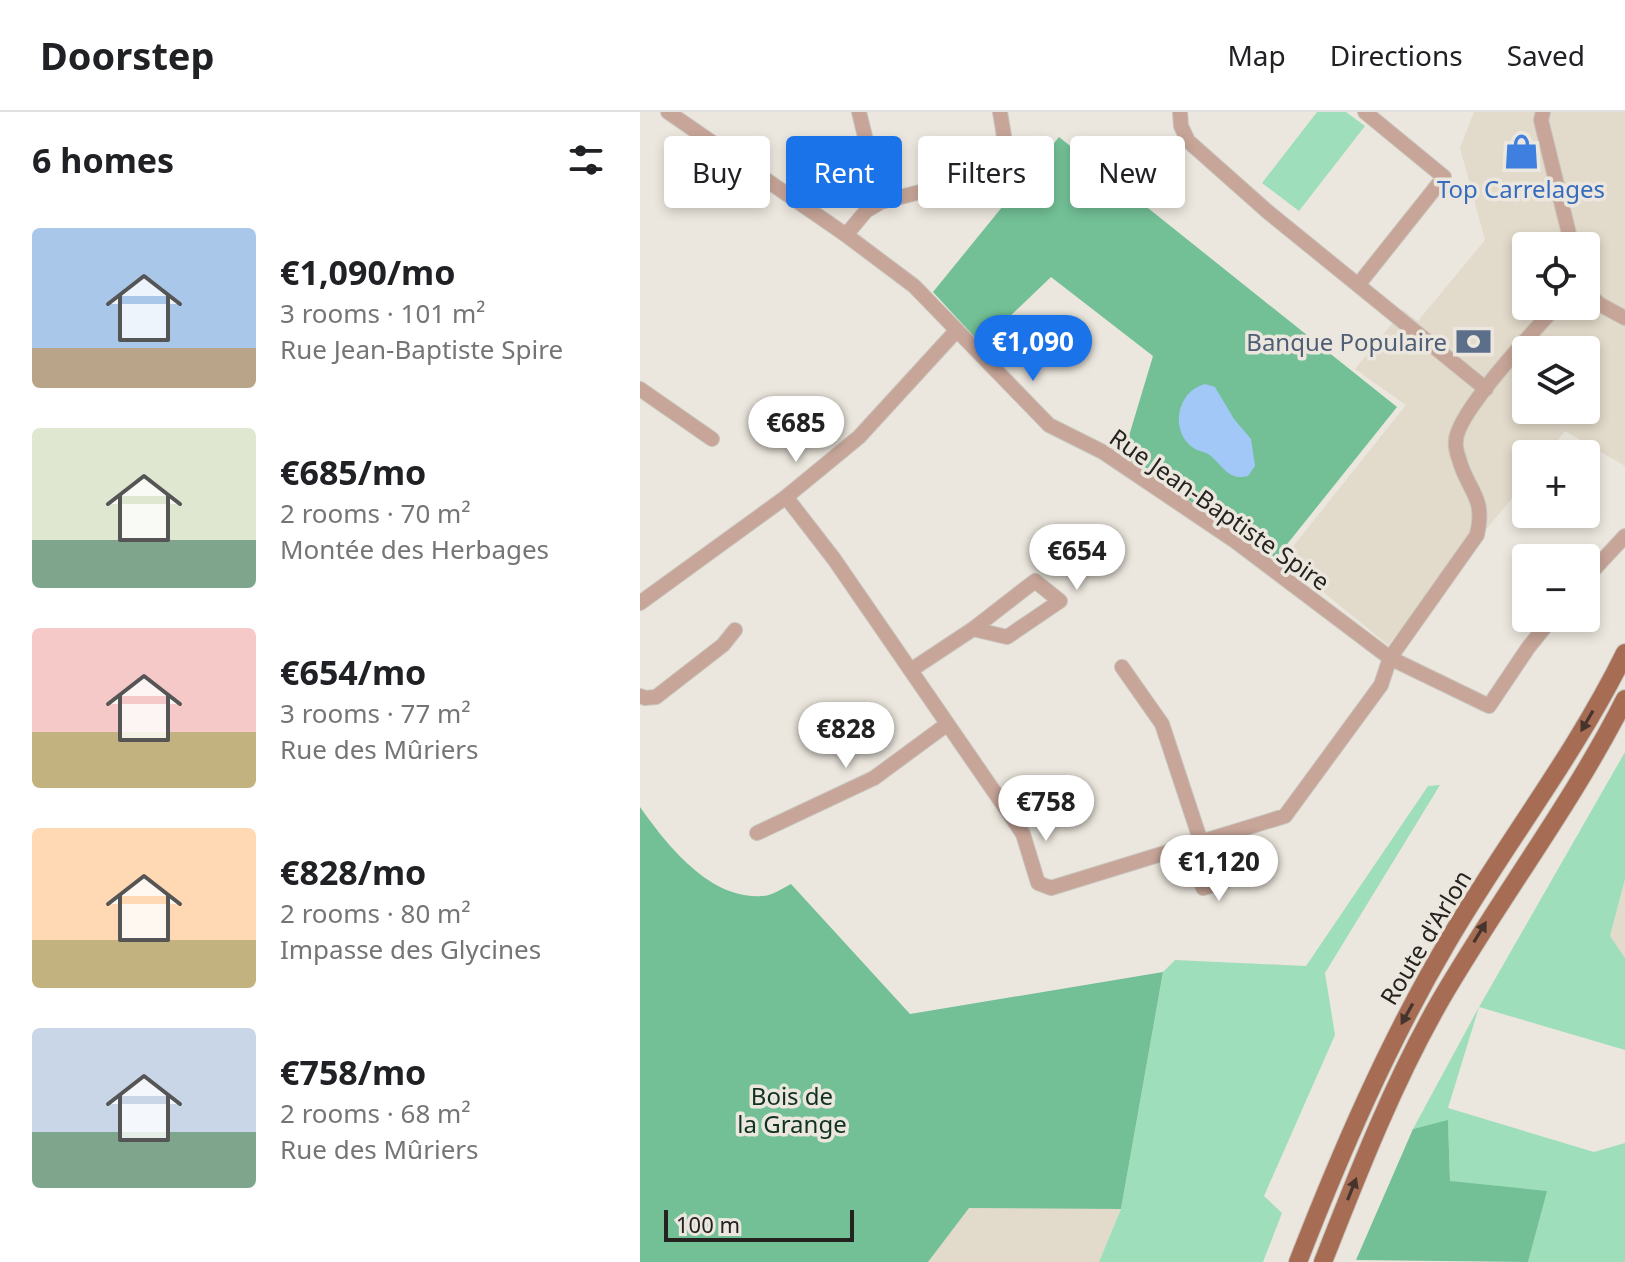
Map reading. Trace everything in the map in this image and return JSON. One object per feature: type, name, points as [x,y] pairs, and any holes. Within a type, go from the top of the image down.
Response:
[{"type":"main road","name":"Route d'Arlon","points":[[1298,1262],[1354,1122],[1401,1024],[1448,940],[1573,746],[1625,653]]},
{"type":"main road","name":"Route d'Arlon","points":[[1323,1262],[1364,1158],[1438,1004],[1625,699]]},
{"type":"street","name":"Rue Jean-Baptiste Spire","points":[[668,112],[914,286],[1049,425],[1103,452],[1199,517],[1390,658],[1489,706],[1541,632]]},
{"type":"street","points":[[859,112],[865,136]]},
{"type":"street","points":[[902,197],[967,180],[990,164],[1004,136],[1000,112]]},
{"type":"street","points":[[1358,285],[1444,177],[1365,112]]},
{"type":"street","points":[[1543,112],[1541,120],[1569,232]]},
{"type":"street","points":[[1181,113],[1181,126],[1188,141],[1268,212],[1486,389]]},
{"type":"street","points":[[846,235],[871,208]]},
{"type":"street","points":[[1600,305],[1625,318]]},
{"type":"street","points":[[786,497],[834,559],[1023,834],[1038,883],[1051,888],[1285,816],[1381,685],[1390,658],[1477,535],[1481,519],[1479,500],[1459,460],[1456,439],[1463,422],[1486,389],[1544,320]]},
{"type":"street","points":[[640,603],[786,497],[859,437],[957,330]]},
{"type":"street","points":[[640,389],[712,439]]},
{"type":"street","points":[[1600,563],[1625,536]]},
{"type":"street","points":[[911,670],[973,629],[1035,581],[1060,601],[1007,637],[973,629]]},
{"type":"street","points":[[640,696],[656,697],[723,645],[735,630]]},
{"type":"street","points":[[1122,667],[1162,724],[1201,842]]},
{"type":"street","points":[[757,833],[874,778],[946,725]]},
{"type":"shaded area","points":[[1474,112],[1625,112],[1625,466],[1600,451],[1600,440],[1580,440],[1565,431],[1558,440],[1512,440],[1512,499],[1388,645],[1283,559],[1406,405],[1355,369],[1403,310],[1418,321],[1485,240],[1460,148]]},
{"type":"shaded area","points":[[1625,879],[1625,958],[1610,936]]},
{"type":"shaded area","points":[[969,1207],[1121,1209],[1099,1262],[928,1262]]},
{"type":"green space","points":[[1317,112],[1346,112],[1365,126],[1299,211],[1262,183]]},
{"type":"green space","points":[[1059,137],[1070,146],[1070,208],[1148,208],[1397,407],[1276,558],[1122,459],[1153,356],[1051,277],[981,344],[933,292],[1001,208],[1054,208],[1054,143]]},
{"type":"green space","points":[[1625,752],[1625,879],[1610,936],[1625,958],[1625,1050],[1479,1007]]},
{"type":"green space","points":[[1440,785],[1325,973],[1335,1035],[1264,1196],[1282,1213],[1263,1262],[1099,1262],[1121,1209],[1163,972],[1175,960],[1306,966],[1428,786]]},
{"type":"green space","name":"Bois de la Grange","points":[[640,807],[677,853],[708,880],[725,889],[743,895],[762,896],[791,884],[910,1014],[1163,972],[1121,1209],[969,1208],[928,1262],[640,1262]]},
{"type":"green space","points":[[1479,1007],[1448,1108],[1594,1152],[1625,1143],[1625,1262],[1528,1262],[1546,1192],[1450,1182],[1448,1121],[1413,1129]]},
{"type":"green space","points":[[1448,1120],[1450,1181],[1547,1191],[1528,1262],[1356,1260],[1413,1129]]},
{"type":"water","points":[[1205,384],[1215,387],[1234,419],[1251,439],[1255,466],[1248,476],[1236,477],[1228,472],[1210,455],[1195,449],[1182,433],[1179,413],[1182,403],[1195,388]]},
{"type":"place","name":"Top Carrelages","points":[[1521,151]]},
{"type":"place","name":"Banque Populaire","points":[[1473,341]]}]
